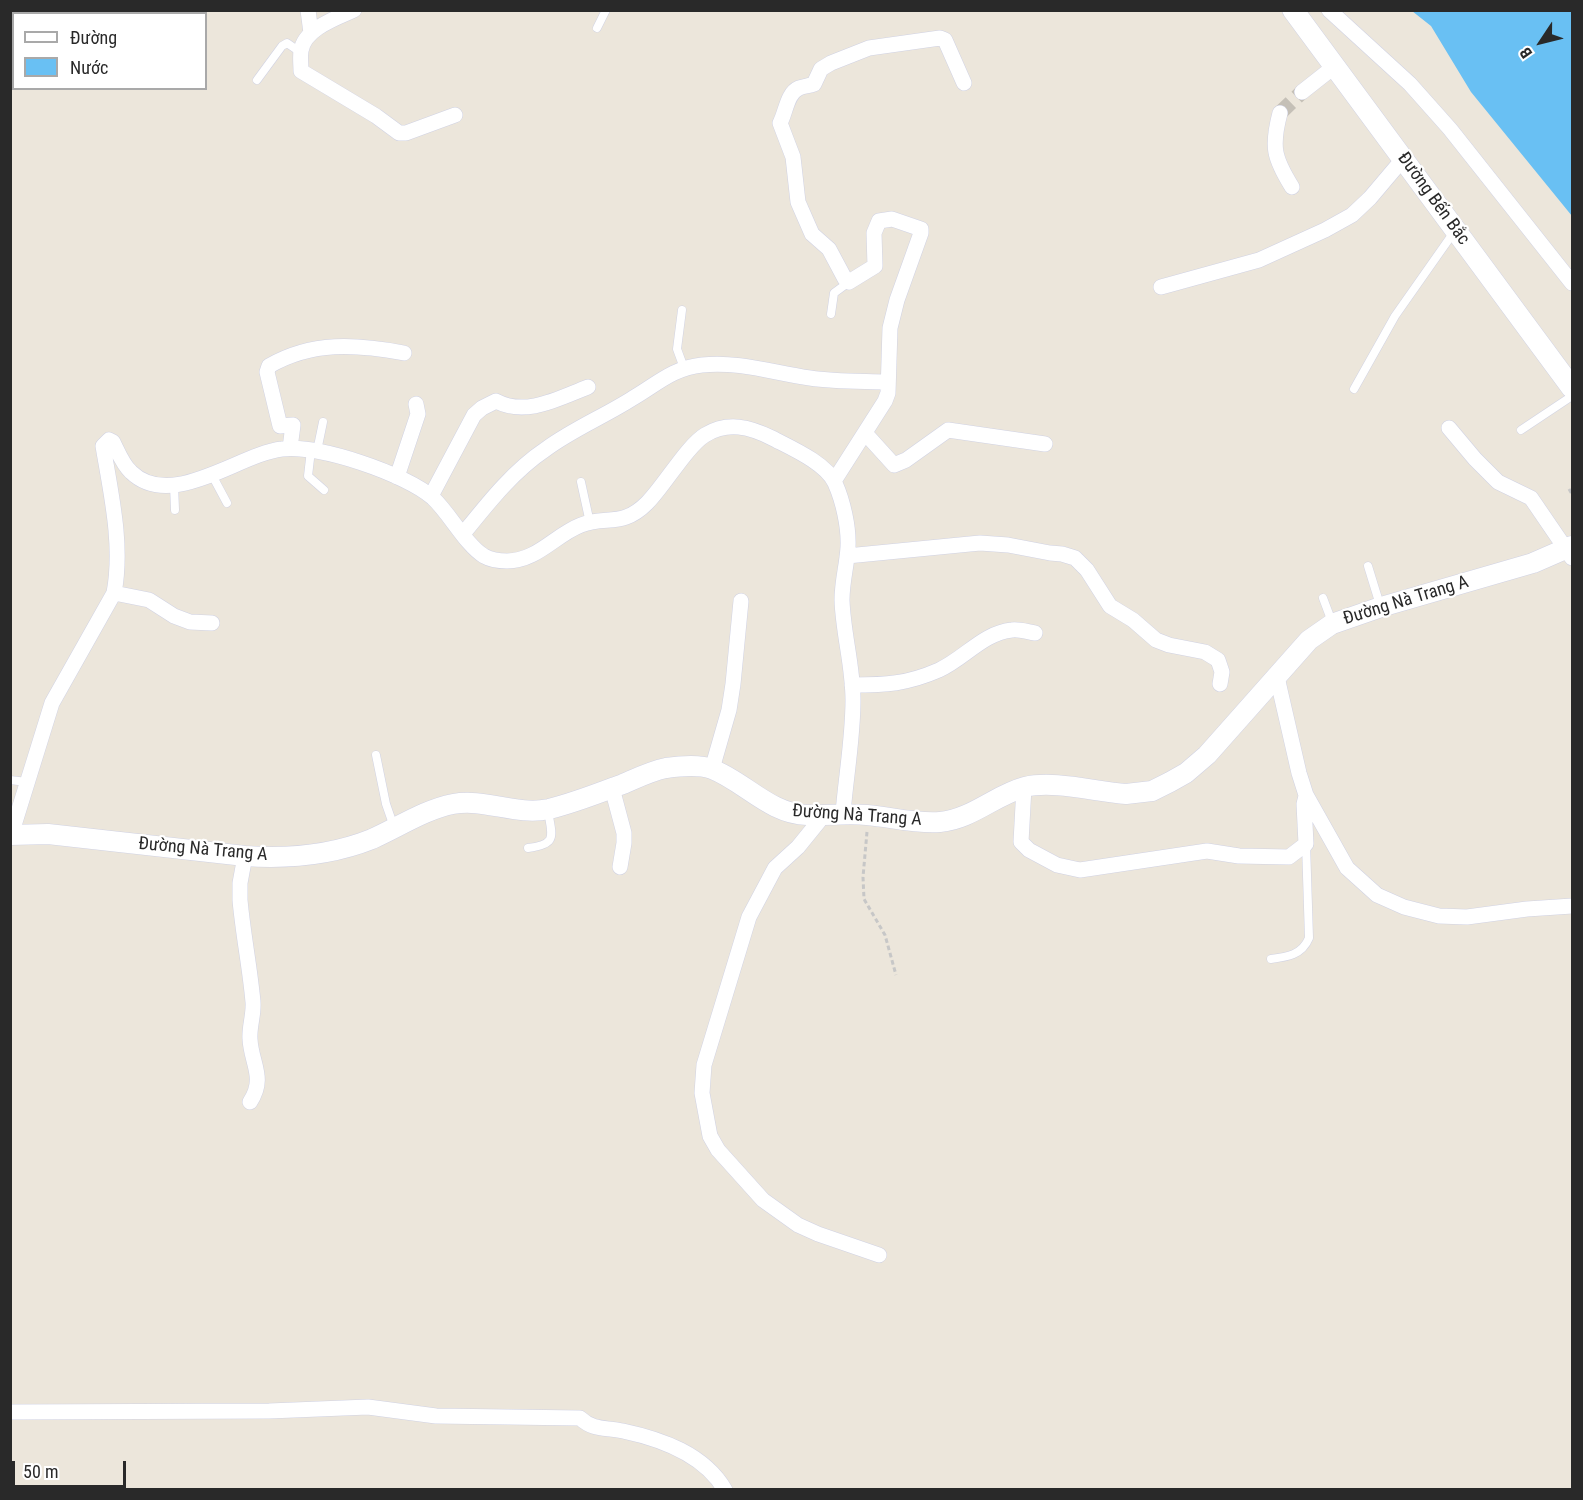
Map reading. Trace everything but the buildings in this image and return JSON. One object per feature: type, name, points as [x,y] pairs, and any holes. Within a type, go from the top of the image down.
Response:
[{"type":"main road","name":"Đường Bến Bắc","points":[[1293,10],[1572,388]]},
{"type":"street","points":[[308,10],[311,33]]},
{"type":"street","points":[[354,10],[305,38],[300,52],[302,71],[376,116],[399,133],[406,133],[454,114]]},
{"type":"street","points":[[1329,10],[1410,84],[1450,129],[1572,283]]},
{"type":"street","points":[[834,481],[885,401],[890,328],[921,229],[892,219],[879,221],[874,233],[875,266],[849,282],[845,279],[830,249],[812,234],[798,202],[793,157],[780,123],[790,96],[801,87],[814,84],[821,69],[869,48],[940,38],[945,40],[964,83]]},
{"type":"street","points":[[1302,92],[1335,66]]},
{"type":"street","points":[[1280,113],[1274,134],[1274,154],[1292,187]]},
{"type":"street","points":[[1161,287],[1259,260],[1325,230],[1352,215],[1385,182],[1403,159]]},
{"type":"street","points":[[290,448],[293,424],[282,427],[279,423],[267,372],[269,366],[292,354],[315,348],[375,347],[404,353]]},
{"type":"street","points":[[463,534],[520,469],[546,448],[623,405],[673,372],[684,368],[703,365],[744,365],[825,380],[888,382]]},
{"type":"street","points":[[431,496],[474,415],[482,408],[496,401],[504,406],[529,408],[588,387]]},
{"type":"street","points":[[397,477],[418,414],[416,404]]},
{"type":"street","points":[[11,835],[52,704],[114,593],[116,536],[103,446],[105,443],[113,442],[131,472],[156,485],[174,485],[212,475],[279,449],[290,448],[314,450],[374,467],[431,496],[477,550],[487,558],[513,561],[525,558],[579,525],[630,516],[647,504],[694,444],[703,436],[718,429],[738,426],[753,429],[802,453],[828,472],[834,481],[843,508],[848,534],[842,598],[853,702],[833,814],[775,868],[749,917],[704,1065],[702,1093],[710,1136],[718,1150],[763,1200],[798,1225],[879,1255]]},
{"type":"street","points":[[1449,428],[1498,482],[1531,498],[1571,551]]},
{"type":"street","points":[[865,433],[894,465],[906,460],[948,430],[1045,444]]},
{"type":"street","points":[[847,556],[981,543],[1008,545],[1076,558],[1087,570],[1110,606],[1133,620],[1156,640],[1205,652],[1218,660],[1222,672],[1220,684]]},
{"type":"street","name":"Đường Nà Trang A","points":[[11,835],[48,834],[268,858],[327,853],[371,839],[452,804],[470,803],[523,812],[548,809],[665,768],[696,766],[711,769],[790,813],[869,815],[904,821],[940,822],[974,813],[1024,788],[1040,785],[1126,794],[1152,791],[1186,773],[1207,755],[1309,640],[1332,624],[1381,607],[1571,551]]},
{"type":"street","points":[[114,593],[148,600],[174,616],[190,622],[212,623]]},
{"type":"street","points":[[711,769],[732,693],[741,601]]},
{"type":"street","points":[[852,686],[906,682],[941,669],[962,656],[975,644],[993,636],[1013,630],[1035,633]]},
{"type":"street","points":[[1277,677],[1306,795],[1347,868],[1377,895],[1404,907],[1439,916],[1467,917],[1572,906]]},
{"type":"street","points":[[612,788],[624,833],[620,867]]},
{"type":"street","points":[[1024,788],[1021,842],[1029,850],[1057,865],[1080,870],[1207,851],[1239,856],[1289,857],[1306,844],[1304,804],[1306,795]]},
{"type":"street","points":[[245,856],[240,883],[240,900],[253,1004],[250,1042],[258,1084],[249,1102]]},
{"type":"street","points":[[10,1413],[300,1411],[368,1407],[436,1416],[580,1418],[591,1427],[620,1430],[650,1437],[674,1446],[699,1461],[725,1490]]},
{"type":"lane","points":[[597,28],[606,10]]},
{"type":"lane","points":[[256,80],[287,42],[300,52]]},
{"type":"lane","points":[[1354,389],[1395,316],[1455,230]]},
{"type":"lane","points":[[831,314],[834,293],[849,282]]},
{"type":"lane","points":[[682,310],[677,349],[684,368]]},
{"type":"lane","points":[[1521,430],[1572,396]]},
{"type":"lane","points":[[323,422],[308,476],[324,490]]},
{"type":"lane","points":[[212,475],[227,502]]},
{"type":"lane","points":[[581,482],[590,523]]},
{"type":"lane","points":[[174,485],[175,510]]},
{"type":"lane","points":[[1368,566],[1381,607]]},
{"type":"lane","points":[[1323,598],[1332,624]]},
{"type":"lane","points":[[376,756],[394,829]]},
{"type":"lane","points":[[10,780],[27,782]]},
{"type":"lane","points":[[528,848],[544,846],[550,842],[552,834],[548,809]]},
{"type":"lane","points":[[1271,959],[1291,956],[1306,945],[1309,938],[1306,844]]},
{"type":"path","points":[[1569,489],[1572,494]]},
{"type":"path","points":[[869,815],[863,877],[864,899],[885,935],[896,975]]},
{"type":"water","points":[[1412,11],[1572,11],[1572,216],[1471,92],[1431,26]]},
{"type":"tunnel","points":[[1280,113],[1302,92]]}]
